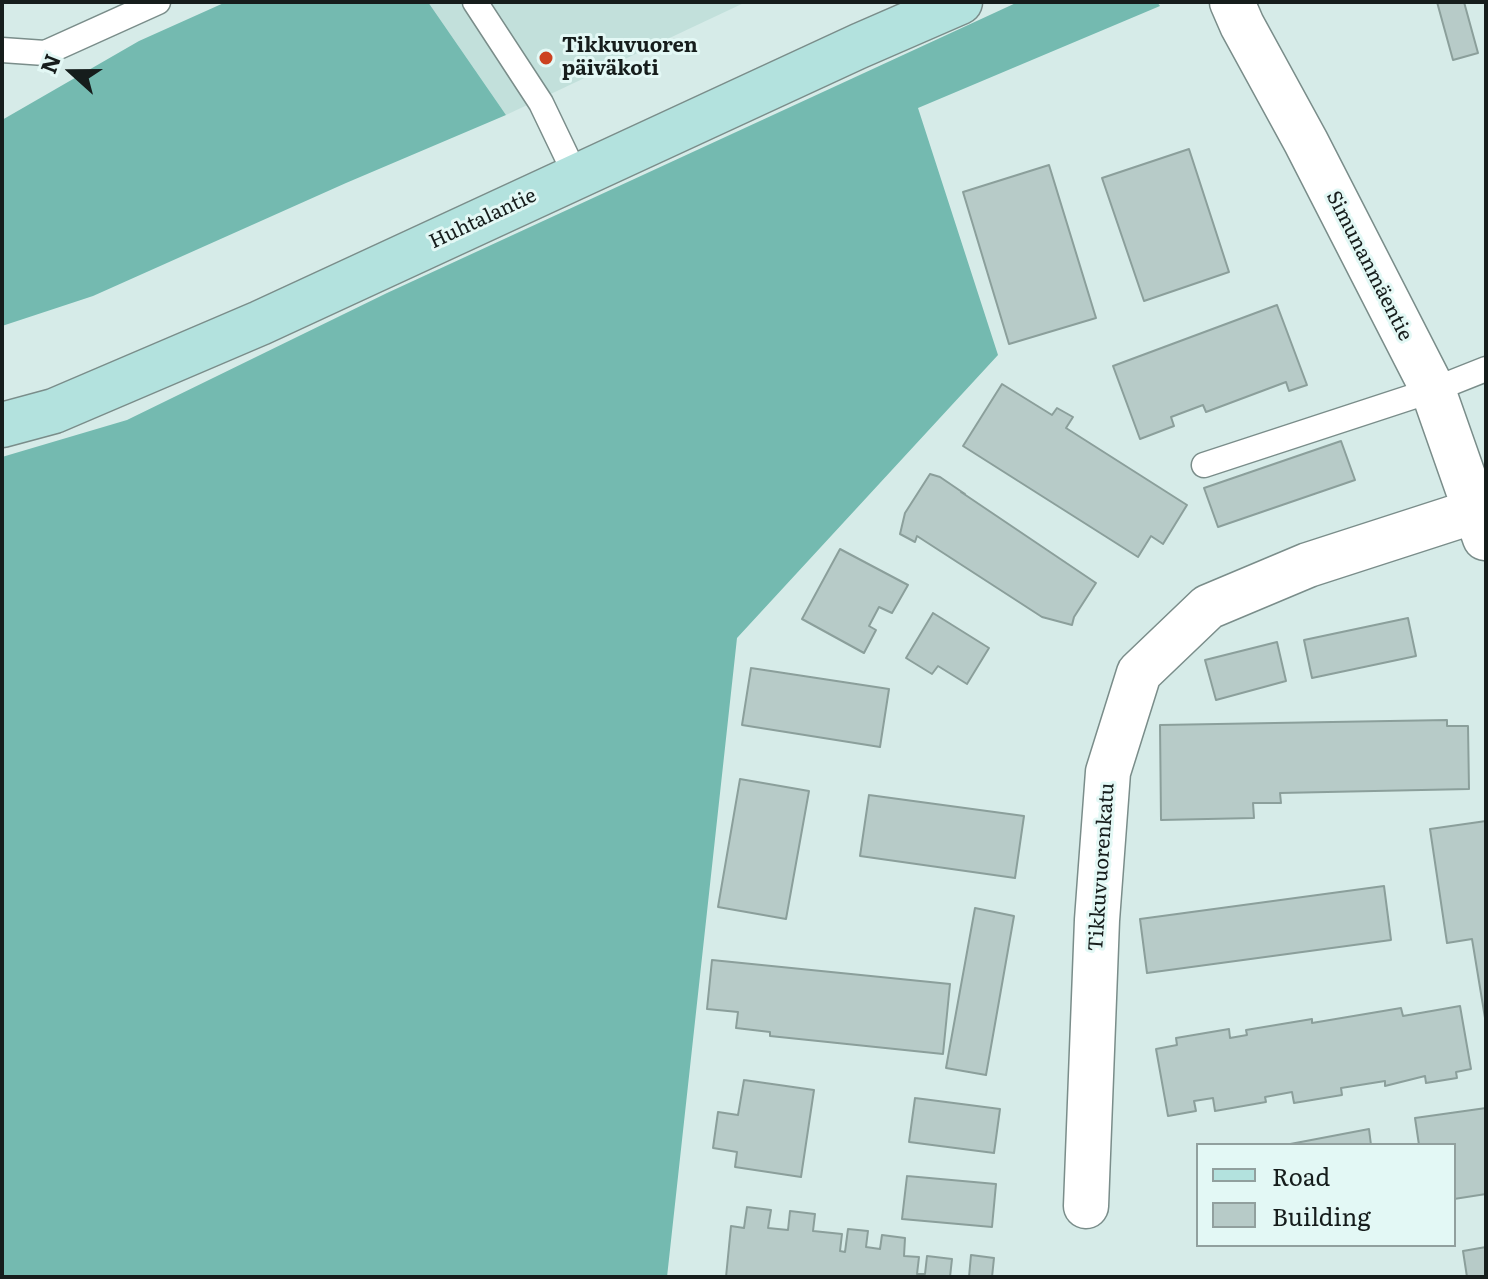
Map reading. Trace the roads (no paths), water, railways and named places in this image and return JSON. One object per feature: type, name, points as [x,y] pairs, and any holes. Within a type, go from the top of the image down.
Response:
[{"type":"main road","name":"Huhtalantie","points":[[2,425],[54,411],[260,323],[960,2]]},
{"type":"street","name":"Simunanmäentie","points":[[1232,2],[1433,390],[1481,525]]},
{"type":"street","name":"Tikkuvuorenkatu","points":[[1086,1206],[1097,920],[1108,772],[1139,673],[1208,607],[1308,565],[1481,525]]},
{"type":"lane","points":[[2,50],[45,53],[158,2]]},
{"type":"lane","points":[[475,2],[541,103],[576,176]]},
{"type":"lane","points":[[1204,465],[1433,390],[1486,369]]},
{"type":"place","name":"Tikkuvuoren päiväkoti","points":[[546,58]]}]
